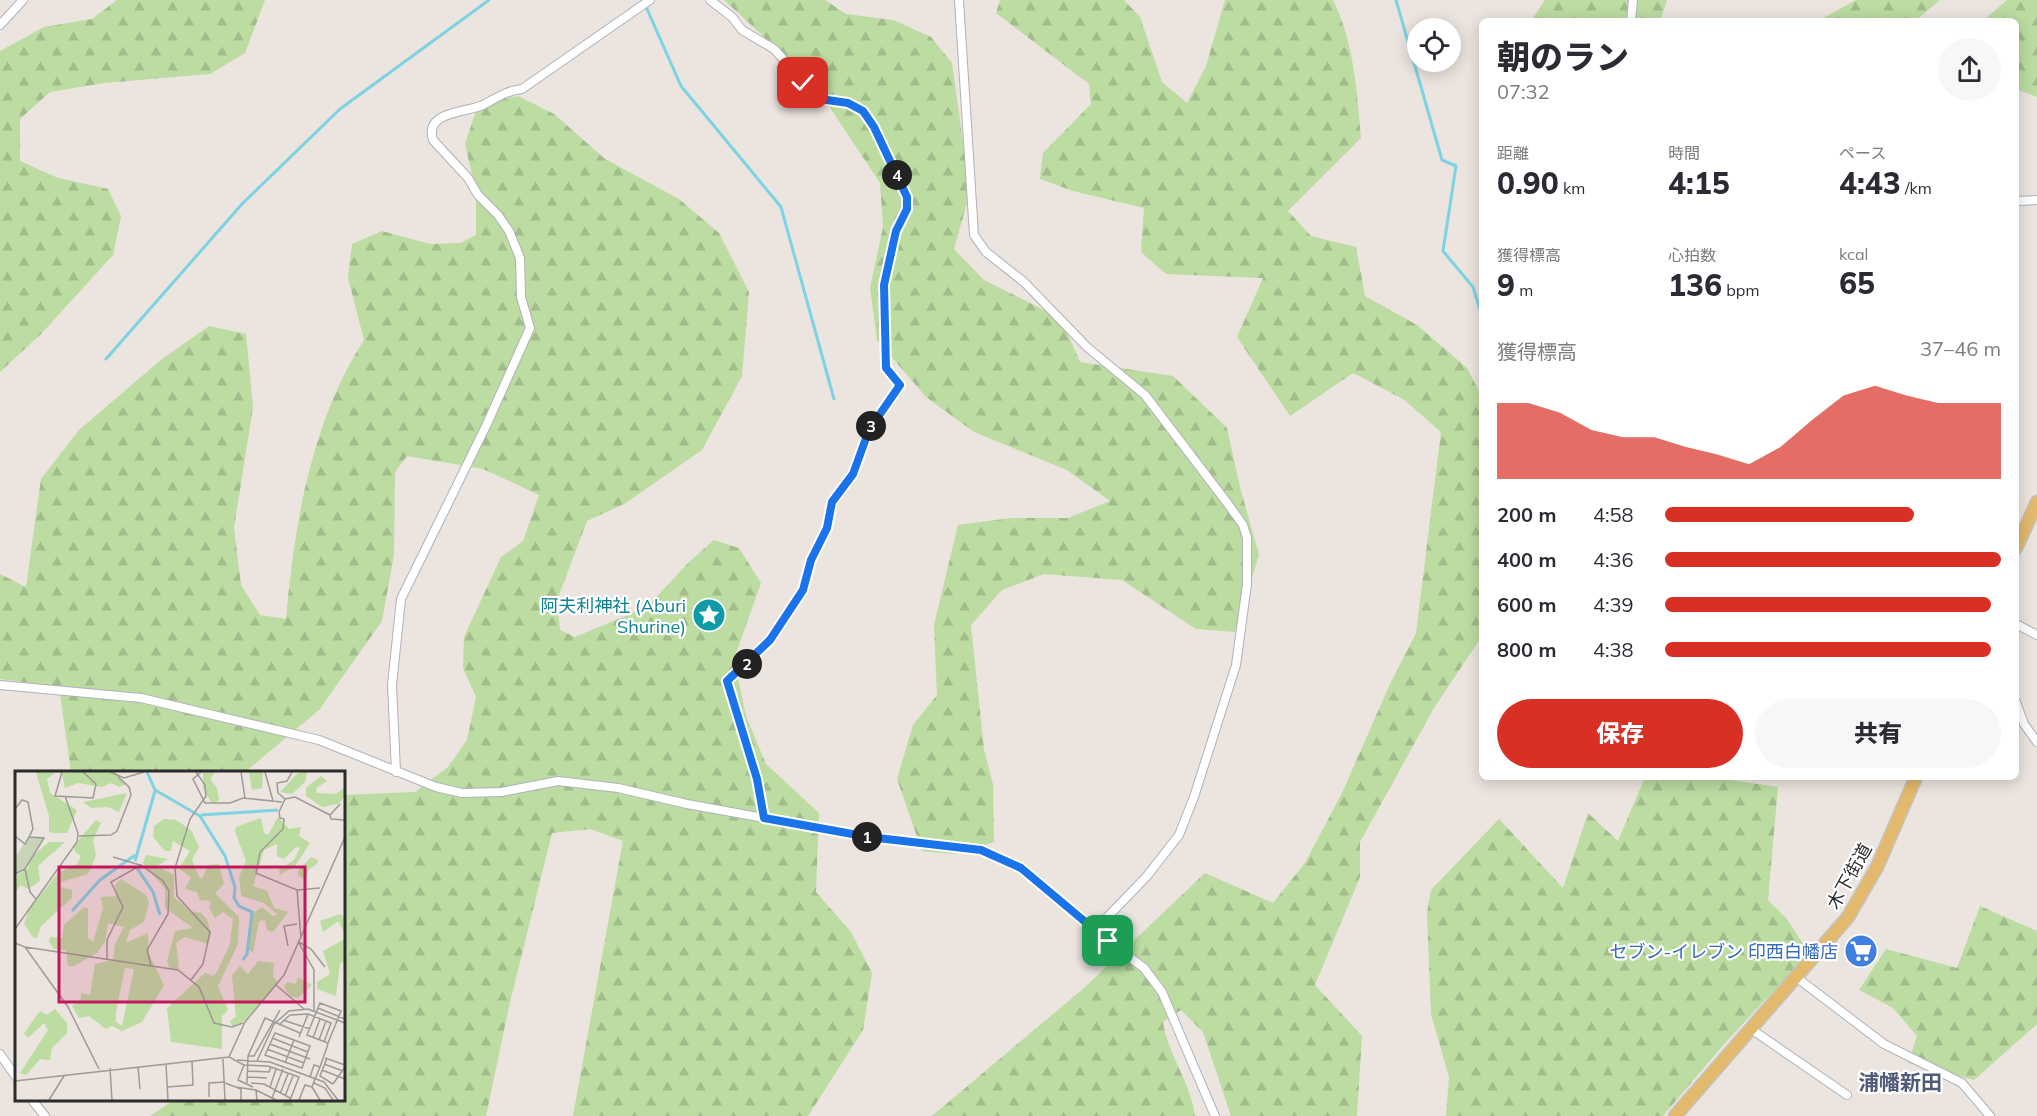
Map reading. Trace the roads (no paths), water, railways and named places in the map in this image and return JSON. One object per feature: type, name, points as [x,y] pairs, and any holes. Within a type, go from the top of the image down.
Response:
[{"type":"main road","points":[[2019,541],[2037,502]]},
{"type":"main road","name":"木下街道","points":[[1675,1116],[1848,917],[1864,893],[1915,780]]},
{"type":"street","points":[[0,25],[23,0]]},
{"type":"street","points":[[396,772],[392,685],[401,598],[486,426],[530,328],[521,297],[520,258],[508,231],[498,214],[478,195],[468,178],[433,140],[431,133],[433,124],[443,116],[481,106],[498,94],[522,89],[650,0]]},
{"type":"street","points":[[710,0],[732,17],[742,30],[774,49],[820,99],[848,103],[863,111],[874,127],[907,197],[907,209],[896,231],[884,285],[886,368],[900,385],[869,430],[853,474],[832,502],[827,528],[811,560],[803,590],[770,640],[727,681],[757,779],[764,818]]},
{"type":"street","points":[[959,0],[974,235],[986,252],[1024,282],[1087,347],[1145,395],[1243,525],[1247,538],[1247,584],[1236,665],[1194,796],[1179,835],[1147,876],[1095,930]]},
{"type":"street","points":[[1631,18],[1633,0]]},
{"type":"street","points":[[2019,201],[2037,200]]},
{"type":"street","points":[[2019,626],[2037,635]]},
{"type":"street","points":[[0,685],[141,698],[319,740],[435,787],[462,793],[501,792],[558,781],[618,788],[869,837],[981,850],[1021,868],[1144,968],[1162,992],[1215,1116]]},
{"type":"street","points":[[2019,710],[2024,724],[2037,742]]},
{"type":"street","points":[[1796,977],[1884,1044],[1962,1083],[1990,1116]]},
{"type":"street","points":[[1751,1029],[1847,1095]]},
{"type":"street","points":[[0,1054],[15,1076]]},
{"type":"street","points":[[33,1101],[45,1116]]},
{"type":"waterway","points":[[106,359],[242,204],[340,109],[489,0]]},
{"type":"waterway","points":[[643,0],[681,86],[781,207],[834,399]]},
{"type":"waterway","points":[[1396,0],[1442,160],[1456,166],[1443,251],[1473,287],[1479,306]]},
{"type":"place","name":"阿夫利神社 (Aburi Shurine)","points":[[709,615]]},
{"type":"place","name":"セブン-イレブン 印西白幡店","points":[[1861,951]]},
{"type":"district","name":"浦幡新田","points":[[1900,1082]]}]
